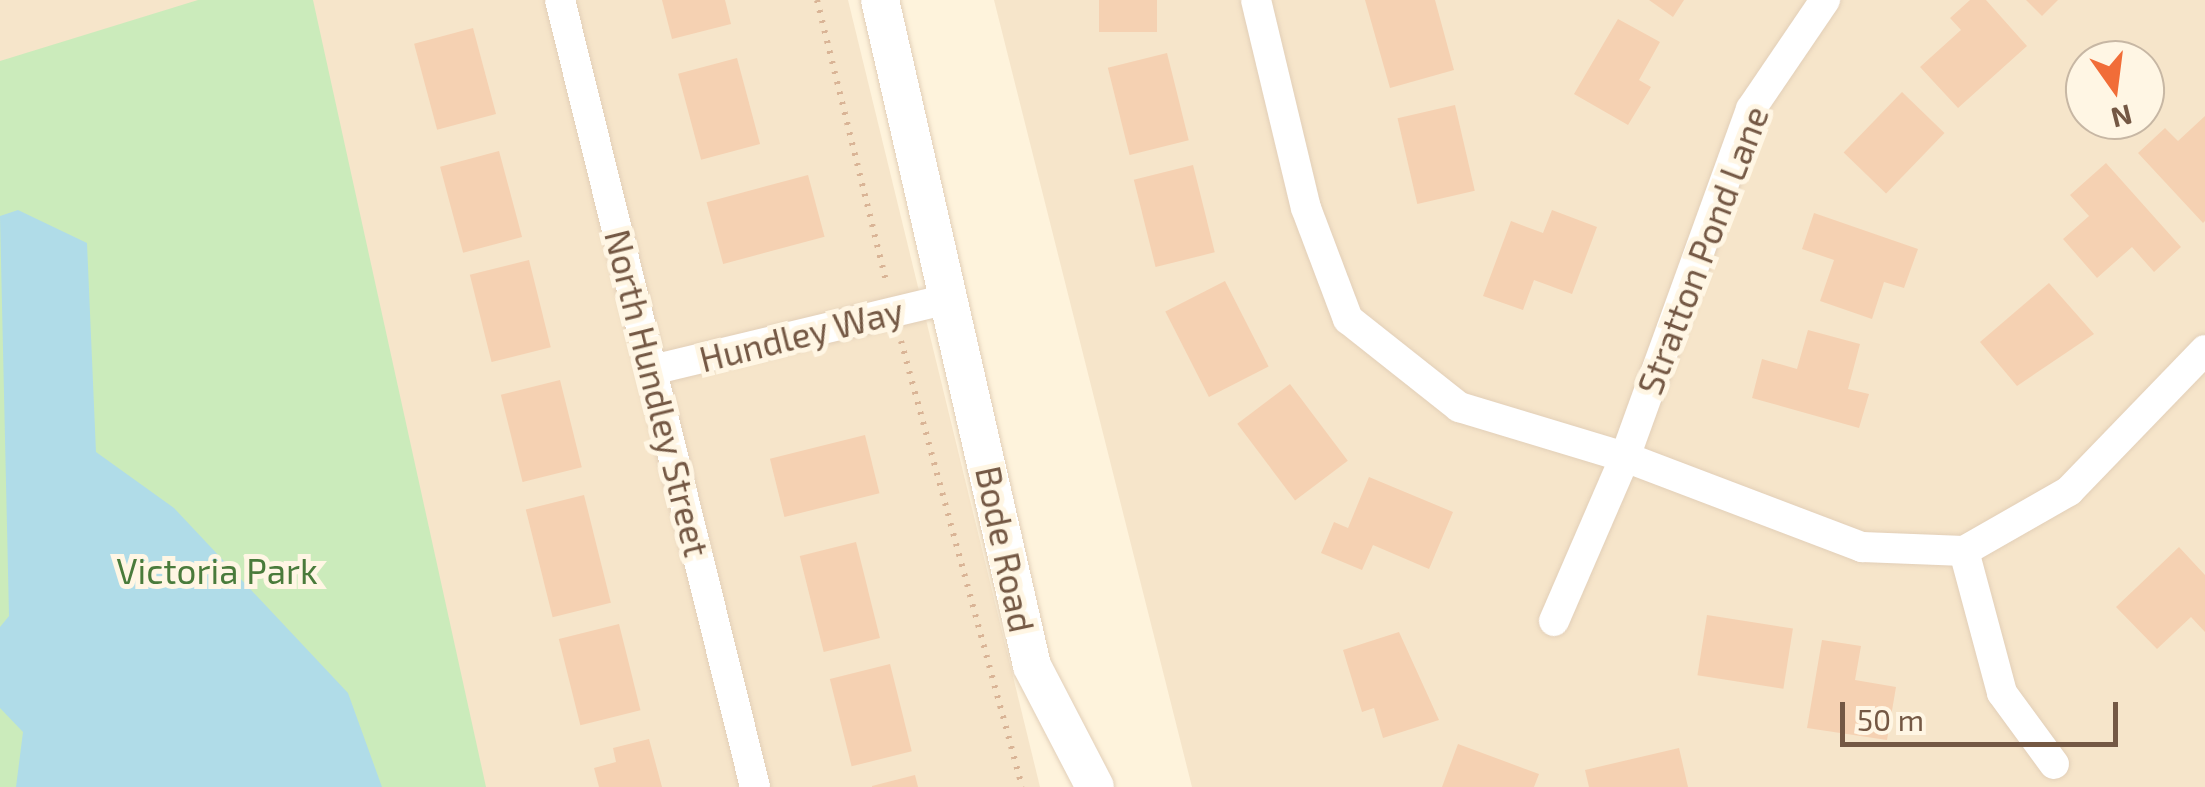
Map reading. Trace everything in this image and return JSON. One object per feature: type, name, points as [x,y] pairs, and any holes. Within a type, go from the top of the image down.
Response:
[{"type":"street","name":"North Hundley Street","points":[[560,0],[755,787]]},
{"type":"street","name":"Bode Road","points":[[880,0],[1032,666],[1095,787]]},
{"type":"street","points":[[1256,0],[1306,208],[1348,319],[1459,407],[1625,457],[1862,546],[1964,551],[2070,490],[2205,350]]},
{"type":"street","name":"Stratton Pond Lane","points":[[1554,621],[1625,457],[1750,109],[1825,0]]},
{"type":"street","name":"Hundley Way","points":[[652,370],[951,298]]},
{"type":"street","points":[[1964,551],[2002,693],[2054,764]]},
{"type":"path","points":[[818,0],[894,312],[1022,787]]},
{"type":"shaded area","points":[[0,0],[848,0],[1040,787],[0,787]]},
{"type":"shaded area","points":[[994,0],[2205,0],[2205,787],[1192,787]]},
{"type":"green space","name":"Victoria Park","points":[[198,0],[313,0],[486,787],[0,787],[0,61]]},
{"type":"water","points":[[18,210],[87,243],[96,452],[174,508],[348,693],[382,787],[16,787],[23,732],[0,708],[0,627],[9,616],[0,216]]},
{"type":"building","points":[[662,0],[725,0],[731,24],[672,39]]},
{"type":"building","points":[[1099,0],[1157,0],[1157,32],[1099,32]]},
{"type":"building","points":[[1365,0],[1435,0],[1454,70],[1390,88]]},
{"type":"building","points":[[1649,0],[1684,0],[1673,17]]},
{"type":"building","points":[[1970,0],[1986,0],[2027,46],[1958,108],[1920,67],[1961,30],[1950,18]]},
{"type":"building","points":[[2026,0],[2058,0],[2042,16]]},
{"type":"building","points":[[1618,19],[1660,42],[1639,80],[1651,87],[1628,125],[1574,94]]},
{"type":"building","points":[[473,28],[496,114],[437,130],[414,44]]},
{"type":"building","points":[[1167,53],[1189,140],[1130,155],[1108,68]]},
{"type":"building","points":[[737,58],[760,144],[701,160],[678,74]]},
{"type":"building","points":[[1902,92],[1944,133],[1886,193],[1844,152]]},
{"type":"building","points":[[1455,105],[1475,191],[1417,204],[1398,118]]},
{"type":"building","points":[[2205,116],[2203,223],[2138,153],[2152,140],[2165,140],[2165,128],[2178,141]]},
{"type":"building","points":[[499,151],[522,237],[463,253],[440,167]]},
{"type":"building","points":[[2106,163],[2181,247],[2154,272],[2132,247],[2097,278],[2063,239],[2089,216],[2070,195]]},
{"type":"building","points":[[1193,165],[1215,252],[1156,267],[1134,180]]},
{"type":"building","points":[[808,175],[825,237],[723,264],[707,202]]},
{"type":"building","points":[[1552,210],[1597,227],[1572,294],[1534,280],[1523,310],[1483,296],[1511,221],[1543,233]]},
{"type":"building","points":[[1814,213],[1918,249],[1904,288],[1884,282],[1872,319],[1820,301],[1834,260],[1802,249]]},
{"type":"building","points":[[529,260],[551,347],[492,362],[470,275]]},
{"type":"building","points":[[1225,281],[1269,367],[1209,397],[1165,311]]},
{"type":"building","points":[[2049,283],[2094,334],[2017,386],[1980,342]]},
{"type":"building","points":[[1808,330],[1860,344],[1848,389],[1869,394],[1859,428],[1752,398],[1762,359],[1797,369]]},
{"type":"building","points":[[560,380],[582,467],[523,482],[501,395]]},
{"type":"building","points":[[1290,384],[1348,461],[1295,500],[1237,424]]},
{"type":"building","points":[[865,435],[880,493],[784,517],[770,459]]},
{"type":"building","points":[[1369,477],[1453,512],[1429,569],[1373,545],[1362,570],[1321,553],[1334,522],[1348,528]]},
{"type":"building","points":[[584,495],[611,603],[553,617],[526,510]]},
{"type":"building","points":[[856,542],[880,638],[824,652],[800,556]]},
{"type":"building","points":[[2179,547],[2205,575],[2205,632],[2191,617],[2157,649],[2116,607]]},
{"type":"building","points":[[1707,615],[1793,629],[1783,689],[1697,675]]},
{"type":"building","points":[[619,624],[641,710],[580,725],[559,639]]},
{"type":"building","points":[[1399,632],[1439,720],[1383,738],[1374,708],[1362,712],[1343,650]]},
{"type":"building","points":[[1822,640],[1861,646],[1855,680],[1896,687],[1887,740],[1807,728]]},
{"type":"building","points":[[890,664],[912,751],[852,766],[830,679]]},
{"type":"building","points":[[649,739],[662,787],[599,787],[594,768],[616,762],[613,748]]},
{"type":"building","points":[[1458,744],[1539,774],[1534,787],[1442,787]]},
{"type":"building","points":[[1679,748],[1688,787],[1589,787],[1585,770]]},
{"type":"building","points":[[915,775],[918,787],[872,787],[872,786]]}]
